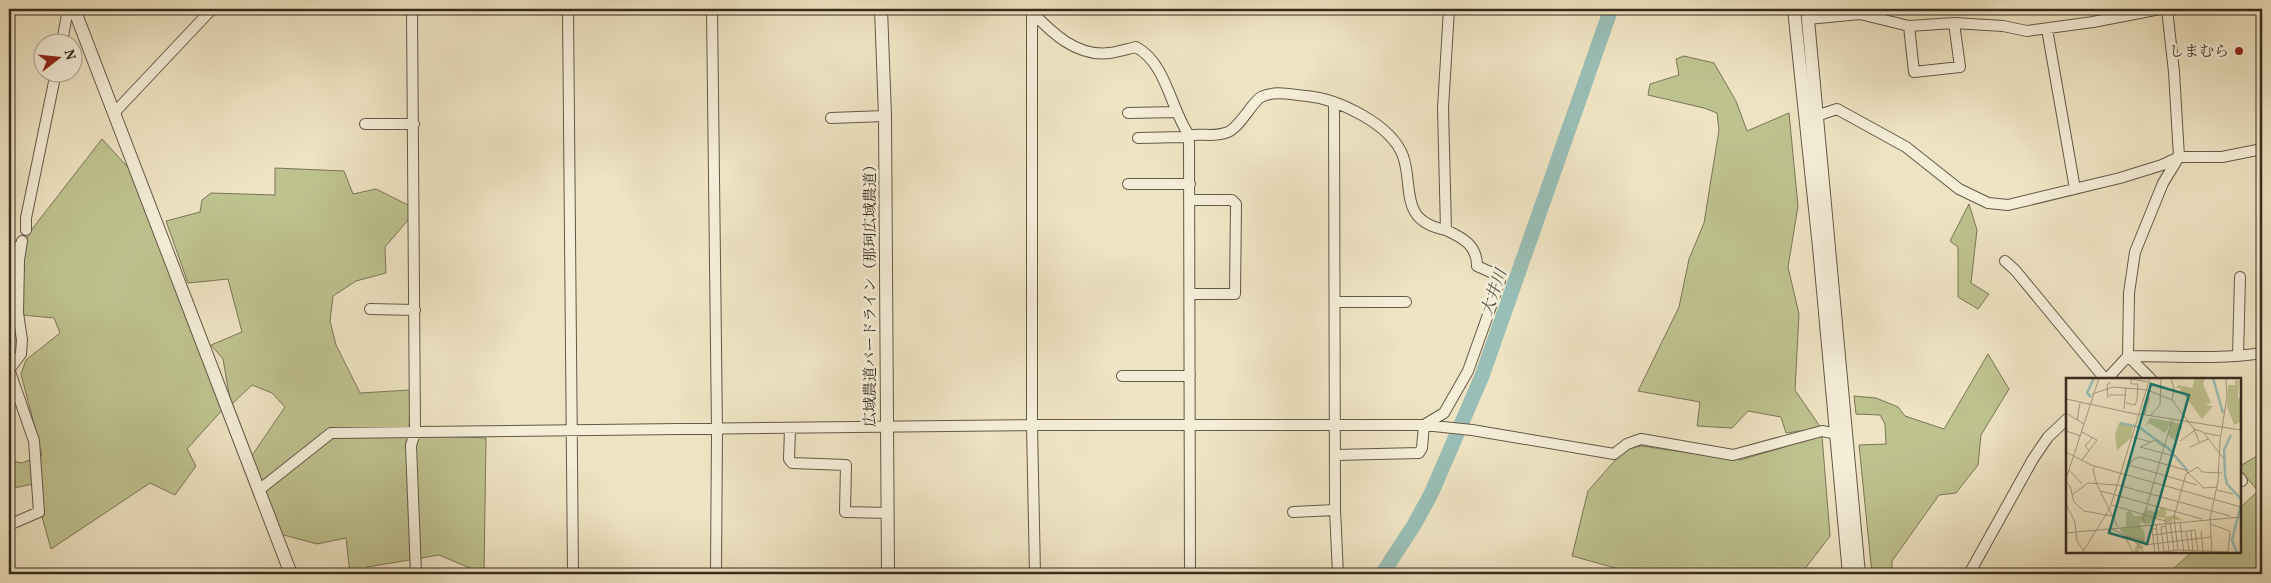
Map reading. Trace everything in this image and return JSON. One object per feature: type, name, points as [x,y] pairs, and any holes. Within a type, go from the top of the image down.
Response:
[{"type":"street","points":[[64,32],[68,9]]},
{"type":"street","points":[[74,9],[291,574]]},
{"type":"street","points":[[114,113],[212,9]]},
{"type":"street","points":[[412,9],[415,433],[411,445],[416,574]]},
{"type":"street","points":[[568,9],[573,574]]},
{"type":"street","points":[[712,9],[717,430],[716,574]]},
{"type":"street","name":"広域農道バードライン（那珂広域農道）","points":[[880,9],[885,116],[888,574]]},
{"type":"street","points":[[1446,230],[1443,108],[1449,9]]},
{"type":"street","points":[[1794,9],[1841,435],[1859,574]]},
{"type":"street","points":[[1849,574],[1841,435],[1808,14],[1860,14],[1908,26],[1954,23],[2003,26],[2027,31],[2047,29],[2106,13],[2160,9]]},
{"type":"street","points":[[2107,378],[2128,356],[2129,293],[2135,252],[2163,183],[2178,157],[2174,72],[2167,9]]},
{"type":"street","points":[[1032,10],[1048,29],[1066,43],[1095,53],[1108,53],[1136,47],[1147,53],[1160,71],[1176,112],[1189,135],[1190,574]]},
{"type":"street","points":[[1032,10],[1032,426],[1035,574]]},
{"type":"street","points":[[1908,26],[1914,72],[1960,67],[1954,23]]},
{"type":"street","points":[[2047,29],[2076,189]]},
{"type":"street","points":[[26,230],[26,218],[54,82]]},
{"type":"street","points":[[1138,138],[1184,137],[1189,135],[1213,137],[1230,132],[1261,97],[1277,94],[1323,98],[1334,102],[1379,126],[1389,135],[1403,156],[1408,196],[1413,210],[1436,228],[1446,230],[1472,245],[1477,255],[1477,266],[1497,275],[1500,281],[1468,371],[1444,413],[1424,425]]},
{"type":"street","points":[[1334,102],[1336,302],[1335,510],[1338,574]]},
{"type":"street","points":[[1816,116],[1837,109],[1906,147],[1959,189],[1988,203],[2008,205],[2162,166],[2178,157],[2222,157],[2262,149]]},
{"type":"street","points":[[1128,113],[1176,112]]},
{"type":"street","points":[[831,118],[885,116]]},
{"type":"street","points":[[365,124],[414,124]]},
{"type":"street","points":[[1128,184],[1190,184]]},
{"type":"street","points":[[1190,200],[1232,200],[1236,204],[1235,294],[1190,294]]},
{"type":"street","points":[[9,262],[22,241],[19,260],[18,313],[22,340],[21,354],[9,369],[34,441],[39,512],[9,525]]},
{"type":"street","points":[[2004,261],[2015,270],[2105,378]]},
{"type":"street","points":[[2238,356],[2240,276]]},
{"type":"street","points":[[1336,302],[1406,302]]},
{"type":"street","points":[[370,309],[415,310]]},
{"type":"street","points":[[2128,356],[2238,356],[2262,352]]},
{"type":"street","points":[[2128,356],[2150,378]]},
{"type":"street","points":[[1122,376],[1190,376]]},
{"type":"street","points":[[1969,574],[2033,459],[2048,437],[2066,420]]},
{"type":"street","points":[[259,490],[332,434],[1032,426],[1424,425],[1472,430],[1614,454],[1627,444],[1641,439],[1733,455],[1822,431],[1841,435]]},
{"type":"street","points":[[1336,455],[1419,453],[1422,448],[1424,425]]},
{"type":"street","points":[[790,429],[789,459],[792,463],[846,465],[845,512],[888,513]]},
{"type":"street","points":[[1293,512],[1335,510]]},
{"type":"green space","points":[[1684,56],[1714,63],[1736,101],[1747,131],[1789,113],[1798,206],[1788,267],[1799,314],[1795,390],[1821,428],[1786,433],[1781,417],[1748,411],[1732,428],[1697,426],[1700,402],[1638,391],[1679,307],[1689,259],[1704,223],[1719,130],[1717,113],[1704,108],[1648,95],[1650,84],[1679,75],[1676,59]]},
{"type":"green space","points":[[102,139],[135,175],[224,408],[187,449],[196,466],[175,495],[150,483],[51,549],[33,484],[9,489],[9,460],[22,463],[42,455],[21,374],[26,360],[60,333],[54,318],[22,315],[25,245],[29,233]]},
{"type":"green space","points":[[275,168],[344,171],[353,194],[376,189],[410,206],[408,220],[385,247],[386,273],[356,281],[333,296],[330,321],[336,345],[360,393],[410,390],[409,435],[486,438],[484,574],[439,555],[367,567],[368,574],[350,574],[346,538],[317,544],[280,534],[251,457],[285,407],[272,393],[252,385],[231,405],[223,359],[211,345],[242,332],[228,279],[188,283],[166,221],[200,212],[202,200],[211,193],[275,195]]},
{"type":"green space","points":[[1969,204],[1977,230],[1971,283],[1989,294],[1978,309],[1958,297],[1958,247],[1950,241]]},
{"type":"green space","points":[[1988,354],[2009,389],[1981,435],[1978,465],[1956,493],[1939,495],[1892,561],[1892,574],[1872,574],[1859,445],[1886,444],[1885,424],[1880,415],[1856,414],[1854,396],[1876,398],[1898,407],[1905,416],[1944,429]]},
{"type":"green space","points":[[1822,436],[1830,536],[1801,574],[1637,574],[1572,556],[1588,491],[1625,449],[1641,446],[1740,460]]},
{"type":"green space","points":[[2262,453],[2262,574],[2174,574],[2171,571],[2191,553],[2241,553],[2241,507],[2258,491],[2241,471],[2241,465]]},
{"type":"waterway","name":"大井川","points":[[1382,574],[1414,525],[1431,494],[1482,376],[1611,9]]},
{"type":"place","name":"しまむら","points":[[2239,51]]}]
